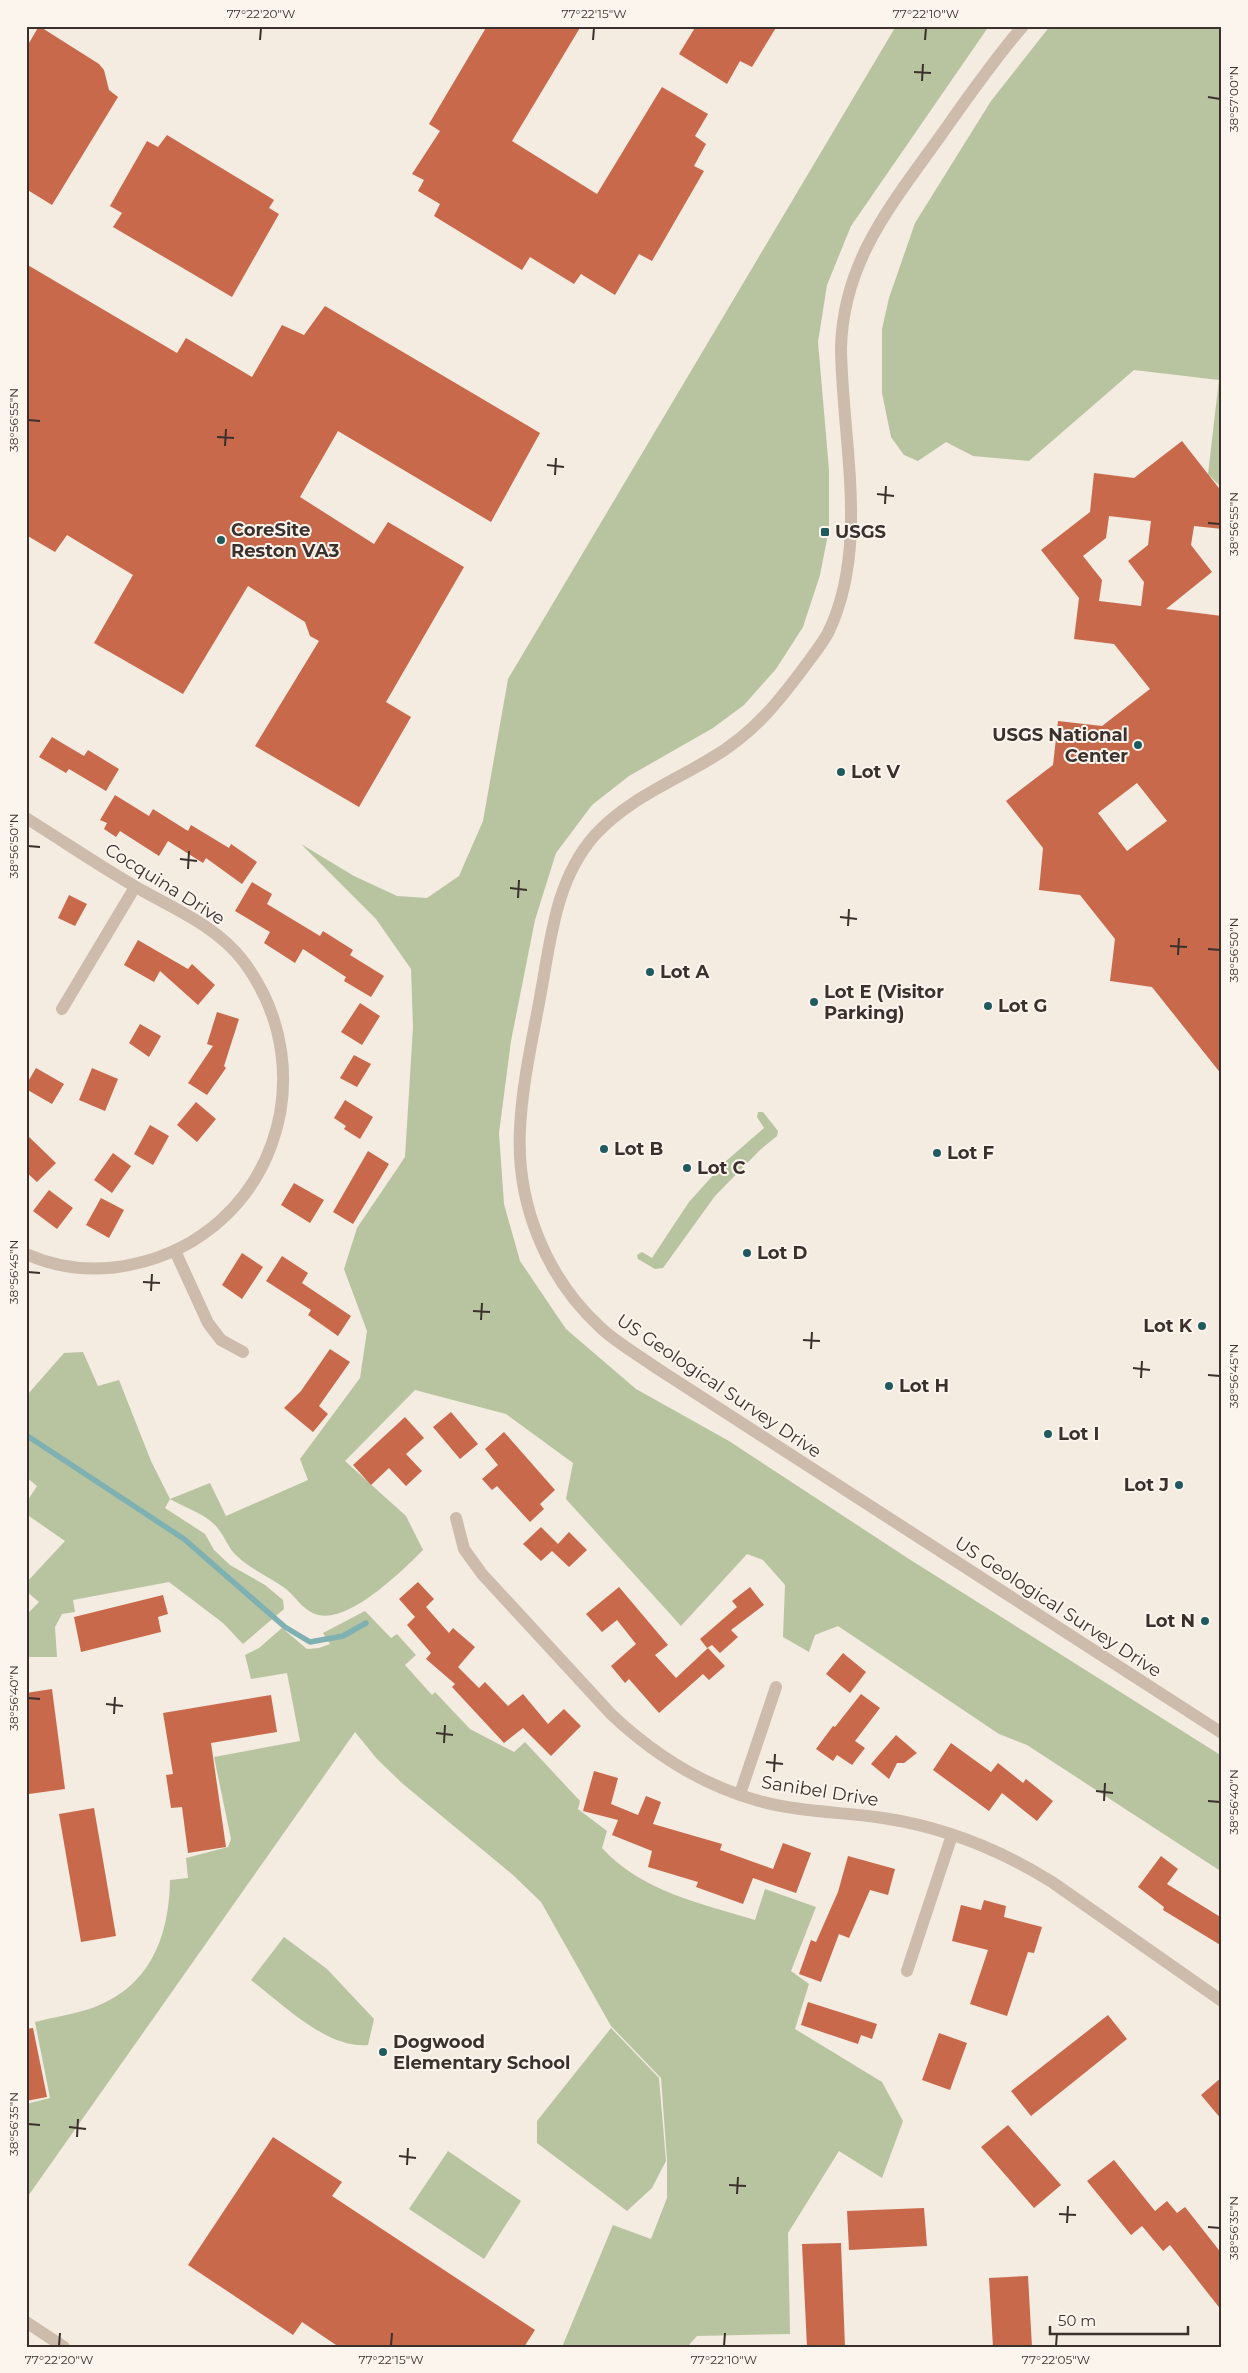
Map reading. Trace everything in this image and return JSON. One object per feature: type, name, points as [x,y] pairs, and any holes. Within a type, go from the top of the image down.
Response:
[{"type":"street","name":"US Geological Survey Drive","points":[[998,55],[1013,26]]},
{"type":"street","name":"US Geological Survey Drive","points":[[1023,26],[998,55],[884,216],[862,254],[852,281],[843,320],[841,348],[851,527],[849,560],[842,595],[824,642],[784,695],[750,730],[712,758],[631,804],[607,823],[586,848],[564,886],[552,928],[521,1108],[519,1146],[522,1179],[530,1216],[549,1260],[573,1298],[604,1331],[655,1367],[1222,1733]]},
{"type":"street","name":"Cocquina Drive","points":[[26,818],[136,887],[211,930],[231,947],[248,968],[267,1002],[275,1022],[283,1058],[283,1099],[279,1119],[262,1170],[238,1203],[202,1233],[175,1251],[144,1262],[96,1269],[65,1266],[26,1254]]},
{"type":"street","points":[[62,1009],[136,887]]},
{"type":"street","points":[[175,1251],[208,1323],[222,1340],[243,1352]]},
{"type":"street","name":"Sanibel Drive","points":[[456,1518],[460,1539],[470,1559],[611,1714],[664,1758],[704,1780],[775,1805],[898,1821],[952,1835],[991,1850],[1030,1869],[1222,2001]]},
{"type":"street","points":[[740,1794],[776,1687]]},
{"type":"street","points":[[907,1971],[952,1835]]},
{"type":"street","points":[[26,2322],[64,2347]]},
{"type":"green space","points":[[896,26],[989,26],[851,226],[827,285],[818,342],[829,470],[829,529],[820,575],[803,627],[776,669],[744,705],[713,728],[629,776],[592,805],[556,853],[535,920],[511,1041],[499,1133],[504,1204],[520,1261],[566,1329],[636,1389],[729,1441],[909,1559],[1222,1756],[1222,1872],[1027,1745],[999,1734],[838,1626],[815,1635],[809,1652],[783,1637],[785,1585],[763,1560],[747,1554],[681,1626],[566,1499],[573,1463],[506,1414],[415,1390],[345,1461],[406,1516],[423,1550],[388,1583],[358,1605],[328,1616],[310,1612],[286,1589],[238,1557],[216,1526],[200,1514],[170,1499],[210,1483],[226,1516],[308,1480],[300,1459],[360,1378],[367,1331],[344,1269],[357,1228],[405,1157],[413,1027],[411,969],[376,919],[301,844],[354,876],[397,896],[427,898],[459,876],[483,821],[508,679]]},
{"type":"green space","points":[[1050,26],[1222,26],[1222,488],[1208,474],[1219,380],[1134,370],[1029,461],[973,456],[946,442],[918,461],[904,455],[891,437],[882,393],[882,329],[889,298],[915,223],[991,101]]},
{"type":"green space","points":[[758,1112],[763,1112],[778,1131],[777,1136],[760,1150],[715,1196],[663,1268],[655,1269],[638,1259],[637,1255],[642,1252],[652,1258],[689,1202],[725,1162],[764,1128],[757,1117]]},
{"type":"green space","points":[[83,1352],[98,1386],[119,1380],[151,1461],[170,1499],[165,1508],[205,1534],[214,1550],[230,1565],[265,1585],[283,1600],[284,1609],[243,1644],[223,1623],[169,1582],[73,1600],[75,1612],[62,1614],[55,1627],[57,1657],[26,1657],[26,1615],[39,1602],[26,1591],[26,1583],[65,1541],[26,1514],[26,1503],[37,1486],[26,1477],[26,1393],[28,1394],[64,1353]]},
{"type":"green space","points":[[365,1611],[391,1638],[397,1634],[416,1655],[405,1665],[432,1695],[435,1692],[470,1729],[514,1752],[525,1742],[580,1801],[578,1809],[607,1831],[602,1848],[635,1875],[694,1902],[755,1920],[765,1889],[816,1907],[791,1971],[809,1984],[795,2029],[882,2082],[903,2121],[882,2178],[839,2151],[788,2233],[790,2334],[697,2336],[687,2347],[562,2347],[613,2225],[651,2239],[667,2198],[667,2160],[661,2078],[611,2026],[541,1902],[513,1875],[403,1784],[377,1759],[355,1732],[26,2199],[26,2104],[50,2098],[35,2022],[95,2007],[114,1998],[130,1986],[143,1972],[161,1939],[169,1901],[170,1880],[188,1878],[186,1858],[228,1847],[231,1839],[214,1757],[300,1741],[287,1673],[251,1679],[245,1655],[259,1648],[282,1628],[307,1649],[319,1648],[330,1644],[323,1633]]},
{"type":"green space","points":[[284,1937],[327,1969],[374,2019],[368,2045],[352,2044],[321,2033],[251,1980]]},
{"type":"green space","points":[[611,2028],[659,2078],[666,2161],[652,2188],[627,2211],[537,2143],[537,2121]]},
{"type":"green space","points":[[448,2151],[521,2201],[484,2259],[409,2209]]},
{"type":"building","points":[[39,26],[99,64],[104,70],[109,90],[118,97],[52,205],[26,189],[26,48]]},
{"type":"building","points":[[487,26],[581,26],[512,141],[597,194],[662,87],[708,114],[695,136],[706,144],[694,166],[704,171],[652,261],[639,254],[615,295],[581,274],[574,284],[530,257],[522,270],[434,216],[440,204],[418,191],[424,180],[412,174],[440,131],[429,124]]},
{"type":"building","points":[[696,26],[777,26],[752,67],[740,61],[727,84],[679,54]]},
{"type":"building","points":[[167,135],[274,200],[269,208],[279,214],[232,297],[113,227],[122,213],[110,206],[147,141],[158,147]]},
{"type":"building","name":"CoreSite Reston VA3","points":[[26,264],[177,353],[186,338],[252,377],[282,325],[304,335],[325,306],[540,433],[491,522],[338,431],[300,497],[374,544],[388,522],[464,567],[386,702],[411,717],[359,807],[255,746],[319,641],[310,636],[305,622],[248,586],[183,694],[94,643],[133,575],[67,535],[55,552],[26,535]]},
{"type":"building","name":"USGS National Center","points":[[1182,441],[1222,492],[1222,529],[1194,526],[1191,545],[1212,572],[1166,609],[1222,616],[1222,1075],[1152,987],[1110,981],[1115,939],[1080,895],[1039,890],[1043,848],[1006,801],[1053,765],[1058,721],[1102,726],[1150,689],[1114,644],[1074,639],[1079,598],[1041,550],[1090,512],[1094,473],[1134,478]],"holes":[[[1109,516],[1151,521],[1148,545],[1128,561],[1144,582],[1141,606],[1099,601],[1102,580],[1083,556],[1106,538]],[[1137,783],[1167,821],[1127,851],[1098,813]]]},
{"type":"building","points":[[52,737],[84,756],[88,750],[119,769],[106,791],[69,769],[66,773],[39,757]]},
{"type":"building","points":[[115,795],[149,816],[153,809],[188,831],[191,825],[229,848],[231,844],[257,862],[242,884],[206,858],[203,863],[168,841],[159,856],[120,831],[116,837],[104,829],[107,823],[100,820]]},
{"type":"building","points":[[252,882],[272,894],[267,904],[320,936],[323,931],[353,950],[350,955],[384,976],[371,997],[344,981],[346,977],[303,949],[295,963],[264,943],[270,932],[235,911]]},
{"type":"building","points":[[69,895],[87,904],[75,926],[58,918]]},
{"type":"building","points":[[138,940],[188,969],[192,964],[215,985],[198,1005],[160,971],[154,982],[124,965]]},
{"type":"building","points":[[360,1003],[380,1016],[362,1045],[341,1032]]},
{"type":"building","points":[[217,1012],[239,1019],[224,1066],[226,1068],[207,1095],[188,1083],[213,1046],[207,1044]]},
{"type":"building","points":[[140,1024],[161,1036],[149,1057],[129,1043]]},
{"type":"building","points":[[354,1055],[371,1064],[357,1087],[340,1078]]},
{"type":"building","points":[[36,1068],[64,1084],[52,1104],[26,1089],[26,1085]]},
{"type":"building","points":[[92,1068],[118,1079],[105,1111],[79,1100]]},
{"type":"building","points":[[345,1100],[373,1117],[360,1139],[344,1129],[346,1126],[334,1118]]},
{"type":"building","points":[[196,1102],[216,1119],[197,1142],[177,1125]]},
{"type":"building","points":[[150,1125],[169,1136],[153,1165],[134,1154]]},
{"type":"building","points":[[26,1134],[56,1163],[37,1182],[26,1172]]},
{"type":"building","points":[[368,1151],[389,1164],[353,1224],[333,1212]]},
{"type":"building","points":[[113,1153],[131,1166],[112,1193],[94,1180]]},
{"type":"building","points":[[294,1183],[324,1200],[310,1223],[281,1205]]},
{"type":"building","points":[[49,1190],[73,1208],[57,1229],[33,1211]]},
{"type":"building","points":[[101,1198],[124,1210],[109,1238],[86,1225]]},
{"type":"building","points":[[242,1253],[263,1267],[242,1299],[222,1285]]},
{"type":"building","points":[[282,1256],[308,1273],[302,1283],[351,1316],[338,1336],[308,1315],[311,1310],[266,1281]]},
{"type":"building","points":[[330,1349],[350,1362],[319,1406],[328,1414],[313,1432],[284,1408],[301,1391]]},
{"type":"building","points":[[451,1412],[478,1444],[460,1459],[433,1427]]},
{"type":"building","points":[[405,1417],[424,1438],[406,1454],[422,1471],[406,1486],[389,1468],[371,1485],[353,1465]]},
{"type":"building","points":[[504,1432],[555,1490],[540,1504],[544,1509],[530,1522],[497,1486],[492,1490],[482,1479],[498,1465],[485,1449]]},
{"type":"building","points":[[541,1527],[558,1544],[569,1532],[587,1550],[569,1567],[552,1551],[541,1561],[523,1544]]},
{"type":"building","points":[[418,1582],[434,1599],[426,1607],[449,1633],[453,1628],[475,1647],[458,1667],[479,1688],[485,1682],[508,1706],[523,1694],[548,1724],[564,1709],[581,1726],[551,1756],[523,1728],[504,1743],[452,1687],[455,1684],[426,1659],[431,1653],[407,1625],[415,1617],[399,1599]]},
{"type":"building","points":[[619,1587],[668,1645],[655,1655],[676,1678],[708,1648],[725,1666],[709,1680],[703,1674],[659,1713],[629,1679],[625,1683],[611,1666],[636,1644],[617,1620],[602,1632],[586,1614]]},
{"type":"building","points":[[750,1587],[764,1605],[731,1630],[738,1637],[720,1653],[712,1645],[707,1648],[700,1639],[737,1607],[732,1601]]},
{"type":"building","points":[[163,1595],[168,1614],[158,1617],[161,1632],[81,1652],[74,1617]]},
{"type":"building","points":[[843,1653],[866,1672],[850,1693],[826,1674]]},
{"type":"building","points":[[52,1689],[65,1789],[29,1794],[26,1773],[26,1693]]},
{"type":"building","points":[[861,1694],[880,1708],[855,1741],[865,1748],[852,1765],[837,1755],[833,1761],[816,1749]]},
{"type":"building","points":[[271,1695],[277,1732],[211,1743],[226,1847],[188,1853],[182,1807],[171,1808],[166,1775],[173,1774],[163,1713]]},
{"type":"building","points":[[896,1735],[917,1753],[904,1763],[897,1763],[889,1779],[871,1764]]},
{"type":"building","points":[[951,1743],[991,1772],[998,1763],[1023,1783],[1026,1779],[1053,1801],[1037,1821],[1002,1793],[989,1811],[933,1770]]},
{"type":"building","points":[[594,1771],[618,1778],[611,1804],[638,1815],[646,1796],[661,1802],[653,1824],[722,1844],[720,1850],[773,1869],[783,1843],[811,1853],[796,1893],[753,1878],[743,1904],[696,1887],[698,1882],[648,1867],[652,1851],[612,1835],[618,1820],[583,1811]]},
{"type":"building","points":[[94,1808],[116,1936],[81,1942],[59,1814]]},
{"type":"building","points":[[848,1856],[895,1869],[888,1895],[870,1890],[849,1938],[839,1934],[821,1982],[799,1974],[811,1940],[816,1942],[838,1892]]},
{"type":"building","points":[[1161,1856],[1178,1869],[1167,1884],[1222,1918],[1222,1946],[1163,1910],[1164,1907],[1138,1887]]},
{"type":"building","points":[[984,1900],[1006,1906],[1004,1917],[1042,1927],[1034,1953],[1028,1952],[1007,2016],[970,2004],[988,1950],[952,1941],[961,1905],[981,1910]]},
{"type":"building","points":[[808,2002],[877,2024],[872,2039],[861,2035],[858,2044],[801,2025]]},
{"type":"building","points":[[1108,2015],[1127,2039],[1031,2116],[1011,2091]]},
{"type":"building","points":[[33,2028],[47,2097],[26,2101],[26,2029]]},
{"type":"building","points":[[939,2033],[967,2043],[950,2090],[922,2080]]},
{"type":"building","points":[[1222,2077],[1222,2120],[1201,2095]]},
{"type":"building","points":[[1008,2125],[1061,2185],[1034,2208],[981,2147]]},
{"type":"building","points":[[273,2137],[342,2182],[332,2196],[535,2330],[524,2347],[339,2347],[302,2322],[293,2335],[188,2265]]},
{"type":"building","points":[[1114,2160],[1155,2211],[1167,2201],[1177,2213],[1185,2207],[1222,2254],[1222,2311],[1170,2245],[1163,2251],[1142,2226],[1131,2235],[1087,2181]]},
{"type":"building","points":[[924,2208],[927,2246],[849,2250],[847,2211]]},
{"type":"building","points":[[841,2243],[845,2347],[807,2347],[802,2244]]},
{"type":"building","points":[[1028,2276],[1032,2347],[993,2347],[989,2278]]},
{"type":"waterway","points":[[26,1435],[184,1539],[285,1627],[310,1642],[343,1636],[366,1623]]},
{"type":"place","name":"USGS","points":[[825,532]]},
{"type":"place","name":"CoreSite Reston VA3","points":[[221,540]]},
{"type":"place","name":"USGS National Center","points":[[1138,745]]},
{"type":"place","name":"Lot V","points":[[841,772]]},
{"type":"place","name":"Lot A","points":[[650,972]]},
{"type":"place","name":"Lot E (Visitor Parking)","points":[[814,1002]]},
{"type":"place","name":"Lot G","points":[[988,1006]]},
{"type":"place","name":"Lot B","points":[[604,1149]]},
{"type":"place","name":"Lot F","points":[[937,1153]]},
{"type":"place","name":"Lot C","points":[[687,1168]]},
{"type":"place","name":"Lot D","points":[[747,1253]]},
{"type":"place","name":"Lot K","points":[[1202,1326]]},
{"type":"place","name":"Lot H","points":[[889,1386]]},
{"type":"place","name":"Lot I","points":[[1048,1434]]},
{"type":"place","name":"Lot J","points":[[1179,1485]]},
{"type":"place","name":"Lot N","points":[[1205,1621]]},
{"type":"place","name":"Dogwood Elementary School","points":[[383,2052]]}]
